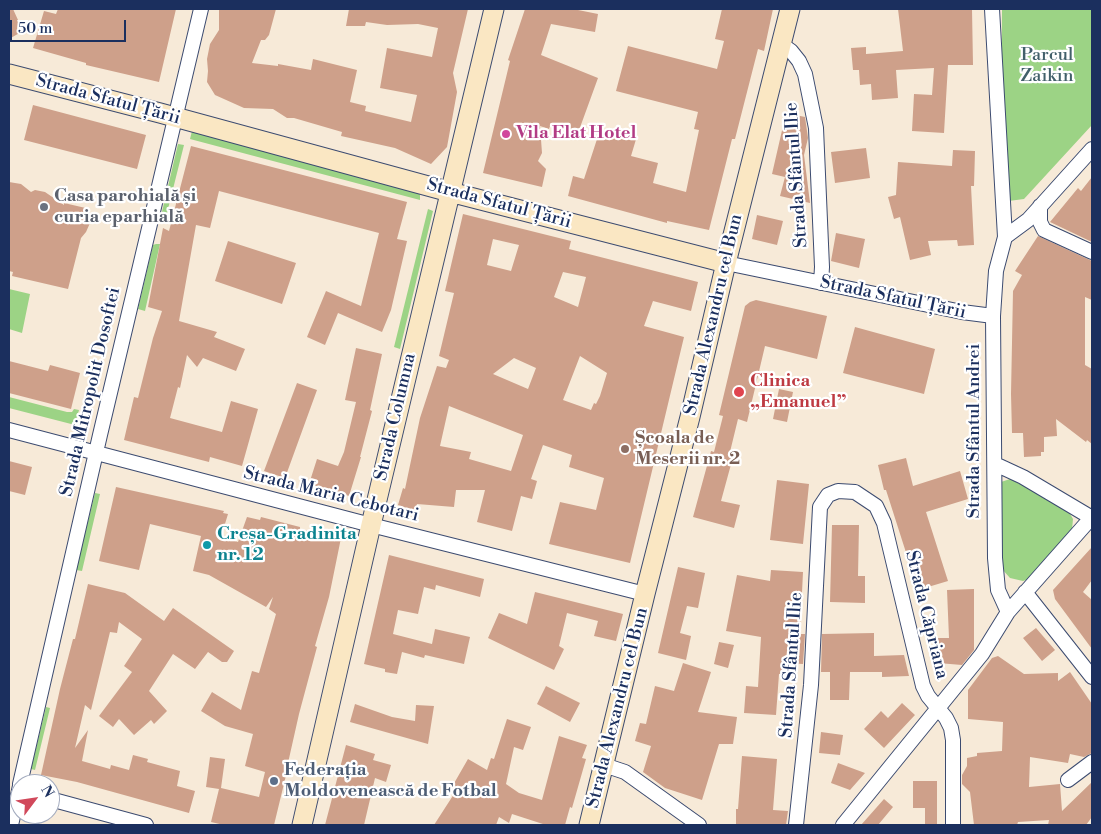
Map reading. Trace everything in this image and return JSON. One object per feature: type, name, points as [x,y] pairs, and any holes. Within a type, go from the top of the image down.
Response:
[{"type":"main road","name":"Strada Columna","points":[[302,825],[371,525],[494,9]]},
{"type":"main road","name":"Strada Alexandru cel Bun","points":[[590,825],[726,263],[790,9]]},
{"type":"main road","name":"Strada Sfatul Țării","points":[[9,74],[450,192],[726,263]]},
{"type":"street","name":"Strada Mitropolit Dosoftei","points":[[21,774],[201,9]]},
{"type":"street","name":"Strada Sfântul Andrei","points":[[992,9],[1005,237],[996,271],[993,316],[996,576],[998,590],[1008,612]]},
{"type":"street","name":"Strada Sfântul Ilie","points":[[781,44],[791,51],[806,74],[816,128],[822,257],[821,283]]},
{"type":"street","points":[[1005,237],[1028,220],[1092,148]]},
{"type":"street","points":[[1040,206],[1040,222],[1044,230],[1092,252]]},
{"type":"street","name":"Strada Sfatul Țării","points":[[726,263],[972,315],[993,316]]},
{"type":"street","name":"Strada Maria Cebotari","points":[[9,430],[371,525],[645,594]]},
{"type":"street","points":[[843,825],[982,654],[1008,612],[1092,518],[1024,477],[995,464]]},
{"type":"street","name":"Strada Căpriana","points":[[820,507],[828,494],[838,491],[855,492],[876,506],[884,523],[923,686],[928,696],[940,708],[951,728],[953,740],[953,825]]},
{"type":"street","name":"Strada Sfântul Ilie","points":[[796,825],[811,685],[820,507]]},
{"type":"street","points":[[1025,592],[1092,677]]},
{"type":"street","points":[[1068,780],[1092,762]]},
{"type":"street","points":[[604,765],[625,772],[699,825]]},
{"type":"street","points":[[60,802],[146,825]]},
{"type":"green space","name":"Parcul Zaikin","points":[[1002,9],[1092,9],[1092,125],[1024,199],[1001,202]]},
{"type":"green space","points":[[192,131],[417,191],[420,195],[420,200],[190,139]]},
{"type":"green space","points":[[178,144],[184,145],[166,217],[161,216]]},
{"type":"green space","points":[[428,209],[433,211],[400,349],[394,347]]},
{"type":"green space","points":[[160,244],[145,311],[138,309],[153,245]]},
{"type":"green space","points":[[9,289],[30,294],[22,333],[9,329]]},
{"type":"green space","points":[[9,397],[67,412],[72,412],[74,409],[79,410],[75,425],[9,408]]},
{"type":"green space","points":[[1010,479],[1069,512],[1073,519],[1072,529],[1029,579],[1023,581],[1010,578],[1002,569],[1001,482]]},
{"type":"green space","points":[[95,493],[100,494],[82,571],[76,570]]},
{"type":"green space","points":[[46,707],[50,708],[35,770],[31,769]]},
{"type":"building","points":[[9,9],[13,9],[23,31],[9,39]]},
{"type":"building","points":[[58,9],[176,9],[159,82],[86,65],[86,63],[33,48],[44,11],[56,14]]},
{"type":"building","points":[[219,9],[276,9],[269,35],[265,40],[261,40],[252,63],[278,66],[278,64],[311,70],[313,59],[357,70],[350,102],[366,106],[365,111],[411,122],[417,95],[380,88],[387,48],[432,57],[438,28],[418,24],[387,25],[366,22],[365,26],[346,26],[349,9],[468,9],[453,73],[457,92],[447,147],[431,164],[395,148],[341,136],[342,132],[294,118],[287,118],[273,109],[244,108],[215,95],[207,82],[207,59],[210,44],[219,30]]},
{"type":"building","points":[[525,9],[573,9],[598,14],[595,32],[551,24],[541,55],[598,78],[578,133],[551,123],[549,129],[540,126],[542,153],[538,161],[546,169],[542,187],[483,173],[510,61],[508,60]]},
{"type":"building","points":[[722,9],[773,9],[764,51],[758,49],[735,139],[732,139],[709,230],[667,221],[667,223],[568,196],[573,176],[584,179],[599,133],[615,138],[617,130],[637,136],[631,156],[658,163],[653,183],[686,192],[699,130],[694,129],[698,112],[616,91],[628,46],[717,69],[724,41],[715,39]]},
{"type":"building","points":[[898,9],[972,9],[973,65],[948,65],[944,133],[912,131],[914,94],[932,95],[934,68],[896,70],[898,98],[872,100],[871,84],[860,85],[859,70],[853,70],[851,48],[866,47],[866,54],[903,51]]},
{"type":"building","points":[[33,105],[146,135],[137,169],[24,140]]},
{"type":"building","points":[[786,113],[805,117],[808,138],[804,155],[810,203],[780,196],[785,177],[772,174]]},
{"type":"building","points":[[191,146],[407,202],[397,239],[407,241],[391,310],[382,332],[338,313],[325,345],[307,337],[326,291],[361,306],[379,233],[219,191],[210,228],[196,225],[179,321],[217,332],[214,337],[245,349],[236,371],[203,358],[197,367],[187,355],[180,388],[178,387],[170,418],[222,432],[231,401],[258,409],[242,466],[210,457],[209,462],[124,440],[134,397],[138,398],[162,311],[148,307],[163,228],[169,231]]},
{"type":"building","points":[[866,148],[870,178],[835,183],[831,152]]},
{"type":"building","points":[[953,150],[975,151],[974,186],[971,186],[974,245],[958,246],[957,240],[928,241],[931,255],[910,260],[900,217],[894,219],[888,197],[896,195],[898,162],[952,166]]},
{"type":"building","points":[[1092,177],[1092,242],[1050,222],[1078,188],[1081,191]]},
{"type":"building","points":[[9,182],[21,184],[31,192],[35,190],[45,192],[64,205],[64,203],[90,209],[90,223],[81,238],[68,289],[12,276],[13,272],[9,271]]},
{"type":"building","points":[[463,214],[571,241],[569,249],[698,282],[691,311],[653,301],[644,326],[684,337],[630,563],[549,544],[560,502],[596,510],[604,478],[569,467],[572,455],[543,445],[531,479],[537,481],[532,499],[521,496],[512,531],[477,522],[485,490],[456,490],[454,507],[417,504],[415,511],[398,505],[403,488],[405,489],[420,418],[437,366],[446,368],[449,360],[439,356],[454,293],[445,291]],"holes":[[[493,239],[519,245],[511,271],[487,265]],[[563,272],[586,277],[578,307],[554,297]],[[580,356],[607,373],[600,396],[591,410],[563,400]],[[514,358],[536,368],[528,389],[493,374]],[[449,406],[523,435],[511,471],[469,459],[471,452],[440,446]]]},
{"type":"building","points":[[757,215],[783,221],[777,245],[752,239]]},
{"type":"building","points":[[836,233],[865,239],[859,268],[831,261]]},
{"type":"building","points":[[1038,236],[1092,261],[1092,300],[1085,297],[1085,365],[1092,369],[1092,444],[1087,440],[1086,442],[1056,419],[1057,436],[1044,437],[1044,452],[1041,452],[1041,456],[1024,457],[1023,433],[1012,433],[1013,291],[1022,275],[1015,271]]},
{"type":"building","points":[[228,241],[296,263],[282,304],[215,281]]},
{"type":"building","points":[[756,300],[827,316],[817,359],[765,346],[747,422],[738,419],[729,456],[733,457],[721,501],[740,505],[734,528],[693,517],[711,451],[714,452],[723,416],[719,415],[745,306]]},
{"type":"building","points":[[855,327],[935,349],[924,394],[843,373]]},
{"type":"building","points":[[356,348],[382,354],[370,410],[372,411],[349,496],[309,484],[317,459],[338,466],[344,452],[356,402],[345,400]]},
{"type":"building","points":[[9,361],[48,371],[50,365],[80,373],[71,409],[9,393]]},
{"type":"building","points":[[297,383],[317,390],[285,478],[264,471]]},
{"type":"building","points":[[779,389],[793,392],[787,422],[773,419]]},
{"type":"building","points":[[906,458],[913,486],[960,471],[968,499],[926,512],[948,581],[918,590],[886,490],[884,490],[878,465]]},
{"type":"building","points":[[9,461],[32,467],[25,495],[9,491]]},
{"type":"building","points":[[777,480],[809,484],[803,544],[770,540]]},
{"type":"building","points":[[116,487],[224,511],[223,513],[228,514],[221,537],[238,542],[247,517],[260,520],[261,517],[300,527],[300,529],[341,538],[329,597],[315,646],[317,647],[299,714],[274,825],[224,825],[211,822],[219,789],[206,787],[210,757],[225,759],[221,788],[259,797],[265,772],[245,766],[253,734],[225,726],[201,711],[212,692],[241,710],[252,671],[259,673],[276,614],[269,609],[273,597],[266,607],[209,575],[193,571],[201,536],[150,524],[139,570],[99,561]]},
{"type":"building","points":[[832,525],[859,525],[858,576],[865,576],[865,603],[830,602]]},
{"type":"building","points":[[1092,547],[1092,580],[1083,592],[1092,600],[1092,649],[1055,599],[1053,590]]},
{"type":"building","points":[[389,555],[484,579],[480,597],[436,585],[435,590],[424,587],[418,614],[398,610],[393,634],[432,644],[435,629],[470,637],[464,664],[425,655],[424,658],[402,652],[397,674],[385,672],[385,669],[364,664]]},
{"type":"building","points":[[678,567],[705,573],[698,608],[687,606],[680,633],[691,636],[686,660],[658,653]]},
{"type":"building","points":[[771,570],[803,572],[800,634],[805,634],[803,664],[784,663],[784,674],[779,674],[776,715],[744,713],[746,686],[758,687],[761,637],[726,631],[737,575],[770,581]]},
{"type":"building","points":[[88,584],[125,593],[164,621],[173,608],[234,651],[227,662],[222,662],[208,652],[195,669],[173,654],[149,691],[167,711],[154,724],[151,720],[134,735],[119,719],[113,727],[99,716],[132,672],[124,666],[142,639],[119,622],[117,633],[110,632],[91,710],[85,705],[75,748],[88,730],[82,761],[110,769],[111,765],[129,770],[133,755],[148,759],[147,762],[180,771],[177,786],[195,791],[189,813],[60,779],[60,774],[41,774],[60,689],[73,639],[75,639]]},
{"type":"building","points":[[974,589],[974,650],[962,665],[938,663],[934,638],[949,638],[947,590]]},
{"type":"building","points":[[535,592],[623,614],[616,641],[594,636],[598,621],[567,613],[559,646],[564,649],[554,670],[488,638],[499,613],[527,624]]},
{"type":"building","points":[[1036,628],[1055,650],[1042,661],[1023,638]]},
{"type":"building","points":[[874,633],[874,656],[904,655],[909,676],[882,677],[882,672],[850,672],[849,700],[830,700],[830,672],[821,672],[822,634]]},
{"type":"building","points":[[719,642],[734,645],[728,668],[714,664]]},
{"type":"building","points":[[998,656],[1024,674],[1058,673],[1058,681],[1070,672],[1092,704],[1092,753],[1084,757],[1070,754],[1068,763],[1030,757],[1029,787],[1060,784],[1062,811],[1092,782],[1092,817],[1086,825],[1048,825],[1049,820],[1018,822],[1017,825],[974,825],[970,792],[962,784],[962,775],[967,766],[967,758],[977,756],[977,753],[1002,751],[1003,722],[968,719],[968,690],[992,658]]},
{"type":"building","points":[[683,663],[711,672],[698,712],[737,717],[733,744],[719,744],[702,800],[665,788],[643,772],[651,746],[635,741],[640,723],[646,724],[655,686],[674,691]]},
{"type":"building","points":[[546,686],[580,703],[570,722],[537,704]]},
{"type":"building","points":[[902,703],[915,715],[884,748],[864,729],[881,711],[888,718]]},
{"type":"building","points":[[355,704],[392,717],[415,721],[416,705],[434,706],[428,744],[350,722]]},
{"type":"building","points":[[507,719],[531,727],[523,750],[514,747],[506,784],[519,793],[542,800],[559,736],[587,745],[582,758],[586,759],[572,808],[570,807],[565,825],[546,825],[512,814],[509,823],[499,817],[496,825],[434,825],[454,794],[449,792],[468,759],[487,770],[491,758],[494,759]]},
{"type":"building","points":[[821,732],[843,735],[840,755],[819,753]]},
{"type":"building","points":[[346,745],[375,754],[373,760],[391,765],[386,782],[375,778],[364,825],[325,825]]},
{"type":"building","points":[[742,756],[777,759],[773,810],[788,811],[786,825],[736,825]]},
{"type":"building","points":[[838,763],[865,773],[850,790],[831,783]]},
{"type":"building","points":[[913,781],[937,781],[937,825],[925,825],[925,808],[913,808]]},
{"type":"building","points":[[884,799],[893,807],[878,825],[861,825]]},
{"type":"place","name":"Vila Elat Hotel","points":[[506,134]]},
{"type":"place","name":"Casa parohială și curia eparhială","points":[[44,207]]},
{"type":"place","name":"Clinica „Emanuel”","points":[[739,392]]},
{"type":"place","name":"Școala de Meserii nr. 2","points":[[625,449]]},
{"type":"place","name":"Creșa-Gradinita nr. 12","points":[[207,545]]},
{"type":"place","name":"Federația Moldovenească de Fotbal","points":[[274,781]]}]
